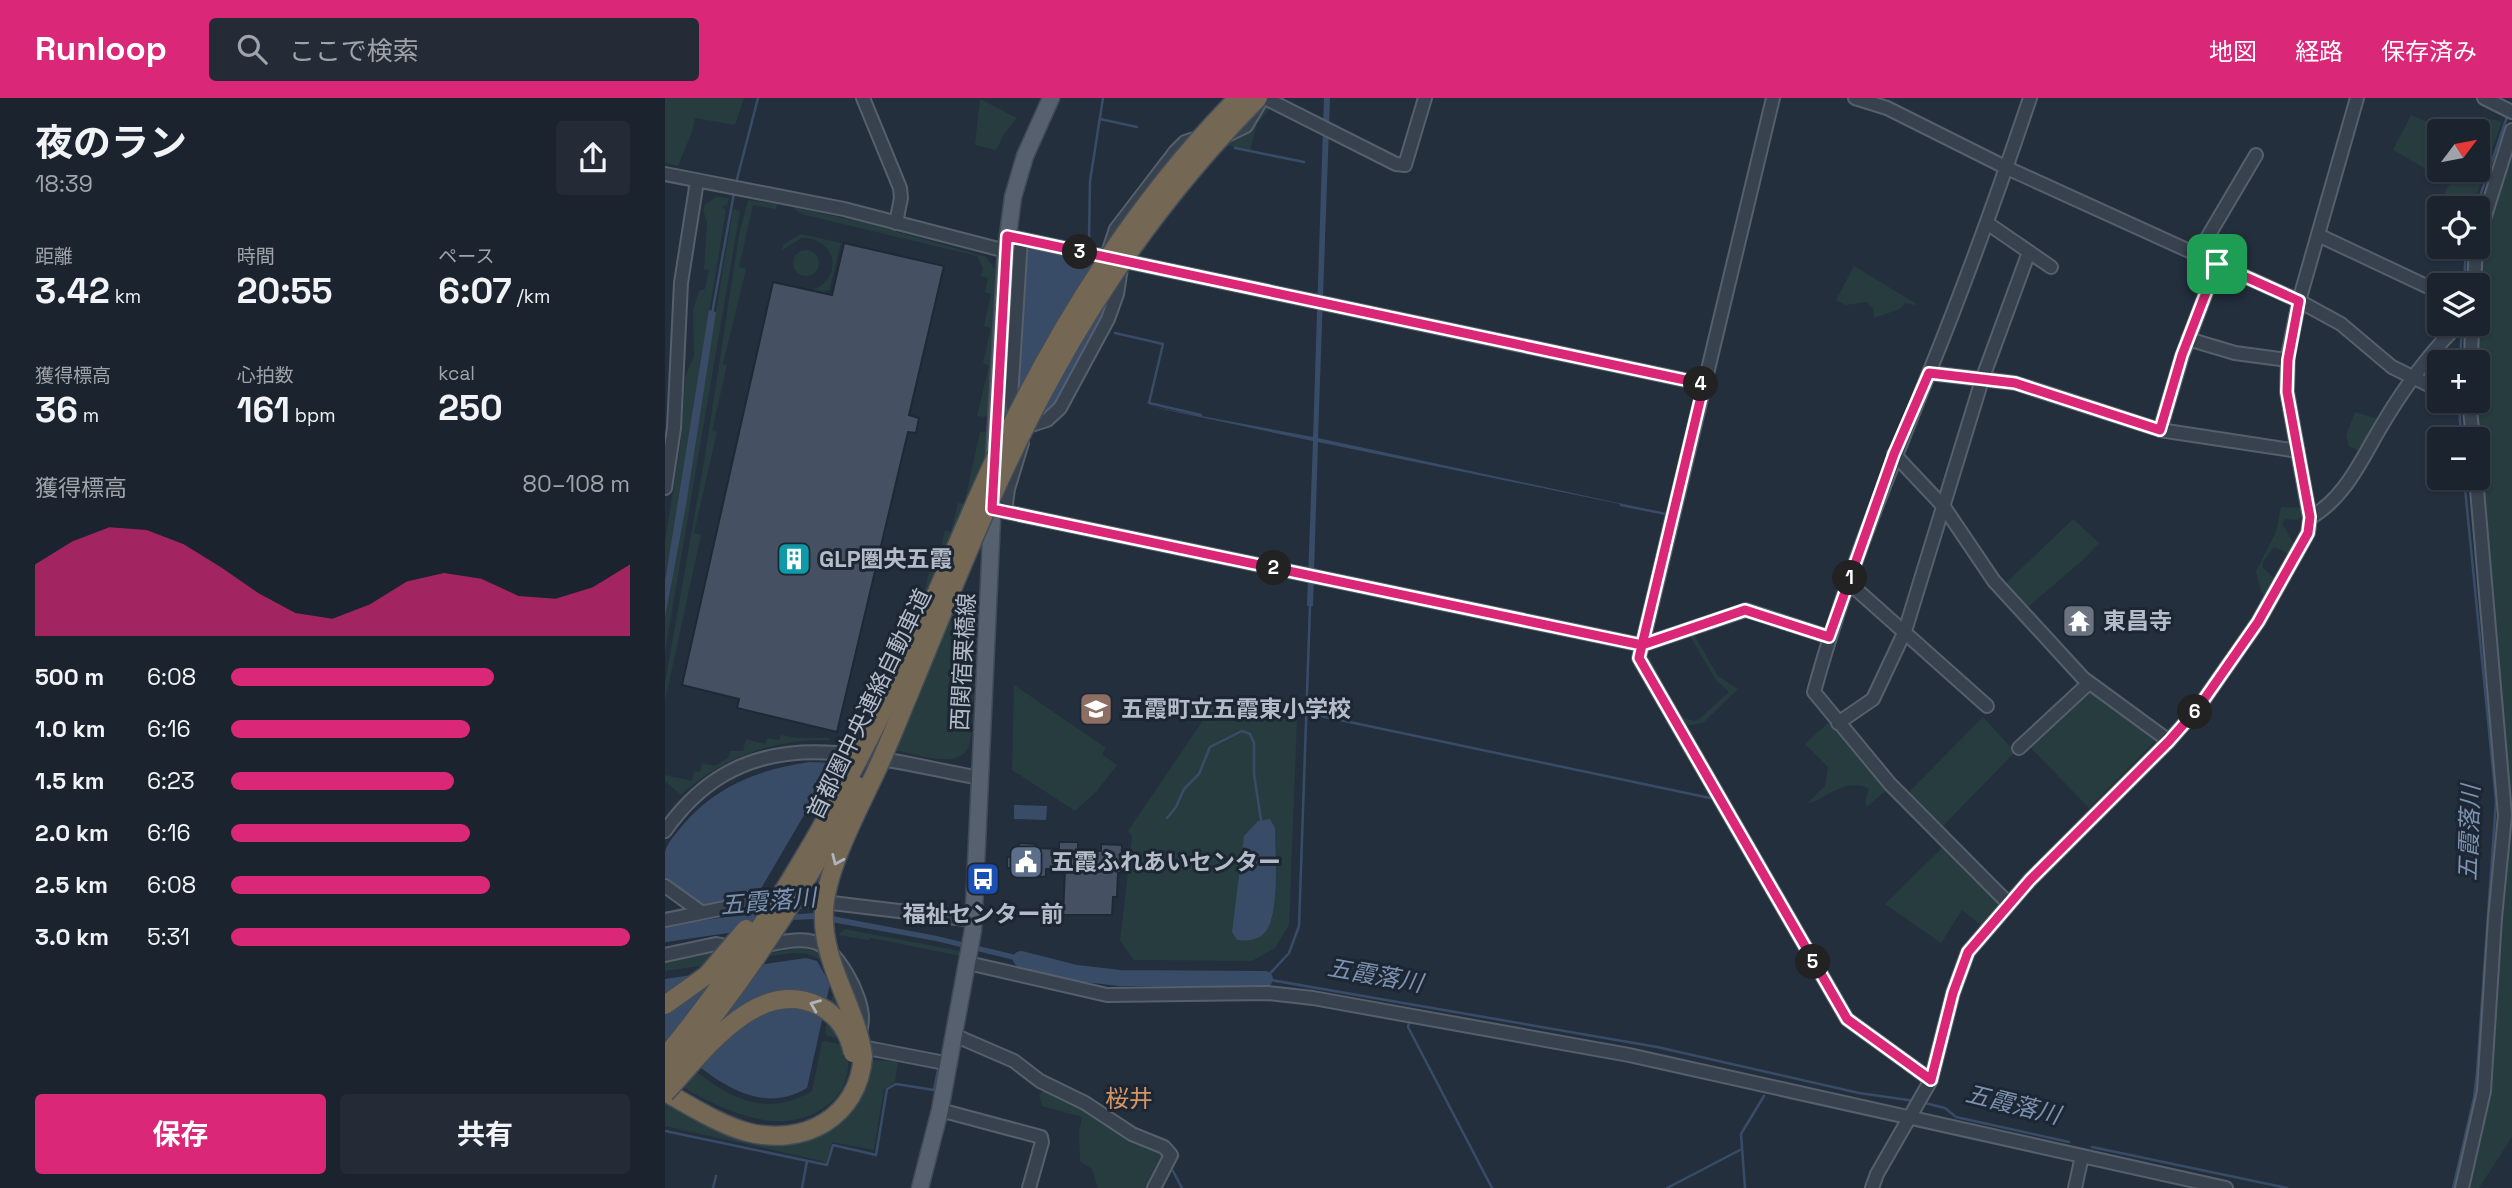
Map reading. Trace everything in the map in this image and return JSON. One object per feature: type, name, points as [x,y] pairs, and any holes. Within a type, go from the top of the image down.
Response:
[{"type":"highway","name":"首都圏中央連絡自動車道","points":[[665,1057],[733,968],[823,823],[910,653],[998,452],[1042,366],[1083,296],[1131,226],[1180,164],[1238,98]]},
{"type":"highway","name":"首都圏中央連絡自動車道","points":[[665,1076],[739,982],[804,885],[841,819],[930,639],[1010,458],[1053,373],[1094,303],[1142,234],[1190,173],[1262,98]]},
{"type":"highway","points":[[859,1056],[833,1014],[797,999],[771,1001],[733,1023],[665,1092],[711,1117],[748,1132],[780,1135],[808,1131],[831,1119],[857,1088],[859,1056],[858,1030],[829,957],[824,929],[826,897],[836,862],[887,748],[930,639]]},
{"type":"highway","points":[[665,1005],[699,983],[725,957],[804,844],[823,823]]},
{"type":"highway","points":[[665,1083],[715,1111],[750,1125],[782,1128],[805,1124],[831,1108],[842,1097],[859,1056]]},
{"type":"main road","name":"西関宿栗橋線","points":[[920,1188],[950,1064],[974,920],[980,778],[999,510],[1011,242],[1018,176],[1051,98]]},
{"type":"street","points":[[863,98],[900,188],[901,198],[896,223]]},
{"type":"street","points":[[1107,257],[1116,229],[1175,152],[1195,137],[1237,132],[1252,120],[1262,98],[1396,164],[1405,165],[1425,98]]},
{"type":"street","points":[[1773,98],[1639,658],[1847,1019],[1928,1086]]},
{"type":"street","points":[[1855,98],[1887,108],[2007,168],[2299,301],[2341,324],[2392,367],[2427,384]]},
{"type":"street","points":[[2009,904],[1893,787],[1814,692],[1829,637],[1894,454],[1929,373],[1987,223],[2030,98]]},
{"type":"street","points":[[1872,1188],[1877,1174],[1928,1086],[1953,993],[1968,952],[2009,904],[2198,708],[2258,622],[2299,554],[2308,533],[2310,517],[2287,392],[2288,360],[2299,301],[2357,98]]},
{"type":"street","points":[[2485,98],[2509,110]]},
{"type":"street","points":[[2490,200],[2512,130]]},
{"type":"street","points":[[2197,255],[2256,155]]},
{"type":"street","points":[[665,174],[844,209],[896,223],[1122,260],[1704,384]]},
{"type":"street","points":[[665,488],[674,428],[681,283],[697,181]]},
{"type":"street","points":[[1987,223],[2051,267]]},
{"type":"street","points":[[2318,235],[2427,286]]},
{"type":"street","points":[[1011,242],[1011,398],[1013,415],[1020,429],[1022,449],[999,510],[1642,645],[1745,610],[1829,637]]},
{"type":"street","points":[[1838,723],[1873,699],[1905,631],[1982,380],[2029,252]]},
{"type":"street","points":[[1020,429],[1047,420],[1060,408],[1108,319],[1117,294],[1122,260]]},
{"type":"street","points":[[2160,430],[2187,339],[2217,264]]},
{"type":"street","points":[[2310,517],[2325,509],[2354,477],[2413,377],[2448,336]]},
{"type":"street","points":[[2187,339],[2235,353],[2288,360]]},
{"type":"street","points":[[1929,373],[2015,383],[2160,430],[2298,451]]},
{"type":"street","points":[[1894,454],[1944,507],[1994,582],[2089,683],[2169,741]]},
{"type":"street","points":[[2462,1188],[2484,1091],[2495,918],[2505,815],[2477,490]]},
{"type":"street","points":[[1848,582],[1987,706]]},
{"type":"street","points":[[2019,748],[2089,683]]},
{"type":"street","points":[[665,831],[686,805],[705,788],[754,762],[788,753],[811,750],[848,753],[980,778]]},
{"type":"street","points":[[665,886],[701,912]]},
{"type":"street","points":[[665,920],[740,905],[807,900],[974,920]]},
{"type":"street","points":[[665,955],[716,944],[740,949],[797,941],[815,942],[836,956],[860,1006],[863,1021],[857,1046],[950,1064]]},
{"type":"street","points":[[969,960],[1107,995],[1249,992],[1313,998],[1629,1055],[1912,1115],[2226,1188]]},
{"type":"street","points":[[954,1035],[1014,1061],[1040,1081],[1085,1103],[1132,1134],[1164,1147],[1171,1155],[1154,1188]]},
{"type":"street","points":[[940,1110],[1041,1137],[1042,1142],[1029,1188]]},
{"type":"street","points":[[2075,1188],[2082,1156]]},
{"type":"green space","points":[[665,98],[744,98],[735,125],[695,118],[678,166],[665,163]]},
{"type":"green space","points":[[980,99],[1017,118],[996,150],[975,145]]},
{"type":"green space","points":[[1263,104],[1271,107],[1257,124],[1250,151],[1222,144]]},
{"type":"green space","points":[[2411,115],[2427,122],[2427,170],[2393,150]]},
{"type":"green space","points":[[2490,119],[2502,121],[2490,156]]},
{"type":"green space","points":[[2512,142],[2512,1137],[2479,1188],[2468,1188],[2489,1089],[2509,813],[2482,490],[2490,490],[2490,427],[2476,427],[2474,413],[2490,413],[2490,350],[2475,350],[2477,336],[2490,336],[2490,273],[2479,273],[2479,259],[2490,259],[2490,213]]},
{"type":"green space","points":[[2481,182],[2476,196],[2443,196],[2450,183]]},
{"type":"green space","points":[[716,197],[729,198],[727,205],[722,207],[726,210],[665,581],[665,542],[681,440],[685,377],[694,356],[693,310],[699,291],[705,289],[709,270],[704,269],[707,222],[703,211],[705,205]]},
{"type":"green space","points":[[748,200],[777,204],[776,209],[753,205],[739,267],[746,269],[723,364],[727,365],[712,431],[717,432],[694,533],[701,535],[665,701],[665,683],[705,456],[739,235]]},
{"type":"green space","points":[[792,207],[866,223],[986,257],[995,270],[989,414],[985,417],[977,416],[989,366],[983,363],[990,328],[984,326],[991,294],[985,292],[988,278],[981,276],[983,268],[977,256],[801,214]]},
{"type":"green space","points":[[733,209],[740,211],[665,652],[665,618]]},
{"type":"green space","points":[[801,234],[841,243],[829,291],[812,291],[825,282],[831,273],[832,258],[824,246],[818,241],[802,238],[782,250],[784,244]]},
{"type":"green space","points":[[806,250],[815,254],[819,263],[815,272],[806,276],[797,272],[793,263],[797,254]]},
{"type":"green space","points":[[1854,266],[1915,305],[1905,303],[1900,309],[1874,318],[1873,308],[1866,302],[1846,305],[1836,300]]},
{"type":"green space","points":[[2355,412],[2381,420],[2363,453],[2349,446],[2346,435]]},
{"type":"green space","points":[[980,432],[988,432],[987,455],[888,676],[872,705],[877,678],[885,679],[901,609],[907,610],[906,616],[912,617],[917,596],[923,596],[932,560],[938,561],[945,530],[951,532],[958,503],[964,504]]},
{"type":"green space","points":[[2281,507],[2304,508],[2305,515],[2297,520],[2286,519],[2282,523],[2295,546],[2289,554],[2274,547],[2263,562],[2263,568],[2276,580],[2267,599],[2261,591],[2256,571],[2276,532]]},
{"type":"green space","points":[[2073,519],[2099,543],[2023,611],[2005,584]]},
{"type":"green space","points":[[954,602],[980,607],[968,749],[961,756],[943,759],[892,749]]},
{"type":"green space","points":[[1693,633],[1718,676],[1738,689],[1703,723],[1680,727],[1642,659],[1646,651],[1681,717],[1694,721],[1699,719],[1729,692],[1715,679],[1689,634]]},
{"type":"green space","points":[[1014,685],[1106,748],[1102,754],[1117,765],[1097,791],[1075,811],[1012,770]]},
{"type":"green space","points":[[2087,688],[2158,738],[2089,808],[2028,745]]},
{"type":"green space","points":[[1216,701],[1297,720],[1289,925],[1275,948],[1252,961],[1134,960],[1120,941],[1132,836],[1128,831]]},
{"type":"green space","points":[[1983,717],[2015,752],[1941,828],[1907,794]]},
{"type":"green space","points":[[1830,721],[1889,788],[1867,807],[1865,802],[1869,789],[1853,785],[1807,804],[1825,786],[1828,767],[1805,744]]},
{"type":"green space","points":[[781,735],[830,740],[789,743],[750,753],[714,770],[681,795],[665,781],[665,775],[692,781],[694,771],[700,772],[702,763],[715,766],[728,758],[730,751],[743,751],[746,739],[765,744],[767,738],[779,740]]},
{"type":"green space","points":[[1944,846],[1997,899],[1998,908],[1982,926],[1962,910],[1941,943],[1885,904]]},
{"type":"green space","points":[[845,929],[962,952],[961,956],[871,938],[868,940],[838,935]]},
{"type":"green space","points":[[802,948],[823,953],[838,966],[858,1012],[859,1023],[853,1041],[827,1036],[825,1032],[835,983],[824,963],[815,957],[792,953],[665,971],[665,962],[717,952],[745,957]]},
{"type":"green space","points":[[822,1042],[847,1046],[848,1070],[840,1092],[829,1104],[811,1115],[772,1121],[752,1118],[733,1112],[678,1085],[693,1069],[721,1089],[749,1101],[764,1104],[795,1099],[812,1091]]},
{"type":"green space","points":[[867,1060],[898,1061],[895,1082],[884,1089],[874,1150],[832,1142],[826,1164],[665,1126],[665,1096],[713,1122],[815,1134]]},
{"type":"green space","points":[[1044,1090],[1158,1145],[1165,1158],[1150,1188],[1098,1188],[1092,1169],[1080,1161],[1079,1131],[1082,1117],[1042,1106],[1039,1095]]},
{"type":"water","points":[[1324,98],[1330,98],[1318,438],[1669,514],[1318,442],[1313,606],[1307,606],[1313,441],[1148,406],[1313,437]]},
{"type":"water","points":[[1031,248],[1093,261],[1094,265],[1110,263],[1110,304],[1053,409],[1046,416],[1026,423],[1016,396],[1027,251]]},
{"type":"water","points":[[709,310],[716,312],[686,505],[665,618],[665,581]]},
{"type":"water","points":[[810,762],[834,763],[814,789],[817,793],[756,897],[701,906],[665,879],[665,852],[668,845],[696,811],[740,782],[774,769]]},
{"type":"water","points":[[1014,805],[1047,806],[1046,820],[1014,819]]},
{"type":"water","points":[[1270,819],[1275,828],[1276,867],[1275,897],[1270,922],[1260,937],[1237,940],[1232,932],[1244,836],[1258,821]]},
{"type":"water","points":[[816,913],[937,936],[1041,961],[1039,966],[936,941],[815,919],[770,921],[772,916]]},
{"type":"water","points":[[723,920],[725,931],[665,941],[665,930]]},
{"type":"water","points":[[806,958],[817,961],[830,984],[807,1088],[787,1096],[768,1098],[749,1095],[714,1077],[665,1039],[665,979]]},
{"type":"building","name":"GLP圏央五霞","points":[[844,243],[944,266],[909,415],[919,418],[916,433],[908,432],[837,732],[737,708],[739,699],[682,685],[773,282],[832,295]]},
{"type":"building","points":[[1059,842],[1078,842],[1078,850],[1101,851],[1101,844],[1122,845],[1121,873],[1118,873],[1117,897],[1113,897],[1112,915],[1063,915],[1065,870],[1046,869],[1046,877],[1012,875],[1012,868],[1007,868],[1007,857],[1018,853],[1019,843],[1036,844],[1035,848],[1059,849]]},
{"type":"waterway","points":[[736,183],[758,98]]},
{"type":"waterway","points":[[1089,239],[1090,181],[1103,98]]},
{"type":"waterway","name":"五霞落川","points":[[2480,196],[2508,114]]},
{"type":"waterway","points":[[1100,119],[1137,127]]},
{"type":"waterway","points":[[1235,148],[1304,162]]},
{"type":"waterway","points":[[712,314],[734,193]]},
{"type":"waterway","name":"五霞落川","points":[[2465,259],[2465,273]]},
{"type":"waterway","points":[[1115,333],[1163,344],[1149,403],[1201,415]]},
{"type":"waterway","name":"五霞落川","points":[[2461,336],[2461,350]]},
{"type":"waterway","name":"五霞落川","points":[[2460,413],[2460,427]]},
{"type":"waterway","name":"五霞落川","points":[[2453,1188],[2474,1098],[2477,1073],[2496,801],[2465,490]]},
{"type":"waterway","points":[[1621,505],[1666,514],[1654,568]]},
{"type":"waterway","points":[[1265,979],[1289,953],[1299,926],[1310,606]]},
{"type":"waterway","points":[[1321,716],[1710,798]]},
{"type":"waterway","points":[[1167,818],[1176,807],[1184,789],[1199,774],[1210,747],[1242,731],[1250,734],[1254,743],[1254,774],[1261,820]]},
{"type":"waterway","name":"五霞落川","points":[[665,934],[775,918]]},
{"type":"waterway","name":"五霞落川","points":[[1021,959],[1076,973],[1120,978],[1265,979]]},
{"type":"waterway","name":"五霞落川","points":[[1265,979],[1657,1047],[1859,1093],[1915,1101]]},
{"type":"waterway","points":[[1409,1023],[1408,1027],[1492,1188]]},
{"type":"waterway","points":[[665,1131],[827,1165],[833,1145],[876,1155],[887,1089],[896,1084],[934,1090],[938,1070]]},
{"type":"waterway","points":[[1745,1188],[1741,1134],[1764,1096]]},
{"type":"waterway","name":"五霞落川","points":[[1925,1103],[1945,1108],[1956,1117],[2069,1142]]},
{"type":"waterway","name":"五霞落川","points":[[2092,1147],[2287,1188]]},
{"type":"waterway","points":[[1667,1188],[1740,1150]]},
{"type":"waterway","points":[[802,1188],[807,1161]]},
{"type":"waterway","points":[[1173,1171],[1182,1188]]},
{"type":"waterway","points":[[713,1188],[716,1176]]},
{"type":"place","name":"GLP圏央五霞","points":[[794,559]]},
{"type":"place","name":"東昌寺","points":[[2079,621]]},
{"type":"place","name":"五霞町立五霞東小学校","points":[[1096,709]]},
{"type":"place","name":"五霞ふれあいセンター","points":[[1026,862]]},
{"type":"place","name":"福祉センター前","points":[[983,879]]},
{"type":"district","name":"桜井","points":[[1129,1098]]},
{"type":"route","points":[[2217,264],[2182,355],[2160,430],[2015,383],[1929,373],[1894,454],[1829,637],[1745,610],[1642,645],[992,509],[1007,236],[1704,384],[1666,547],[1642,645],[1639,658],[1847,1019],[1931,1080],[1953,993],[1968,952],[2030,880],[2169,741],[2198,708],[2258,622],[2299,554],[2308,533],[2310,517],[2287,392],[2286,373],[2299,301],[2217,264]]}]
